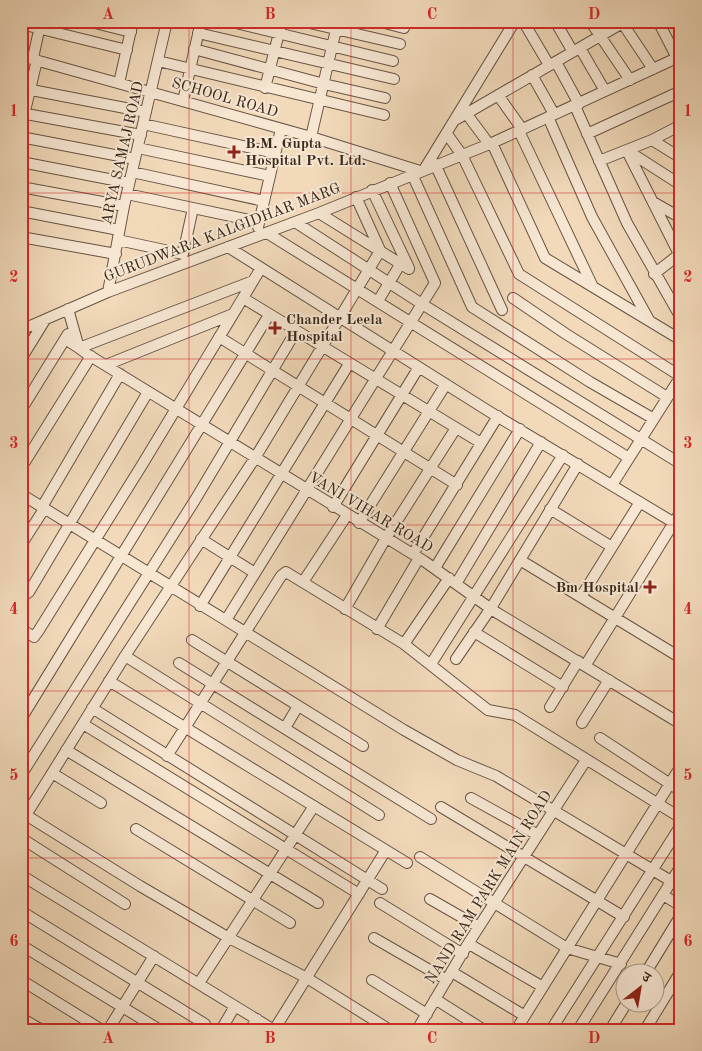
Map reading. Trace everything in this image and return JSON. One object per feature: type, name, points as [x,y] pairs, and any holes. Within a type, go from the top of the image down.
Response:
[{"type":"street","points":[[87,21],[131,32]]},
{"type":"street","points":[[119,83],[133,21]]},
{"type":"street","name":"ARYA SAMAJ ROAD","points":[[108,292],[124,206],[167,21]]},
{"type":"street","points":[[182,101],[201,21]]},
{"type":"street","points":[[228,21],[393,61]]},
{"type":"street","points":[[265,88],[282,21]]},
{"type":"street","points":[[301,21],[337,25],[400,44]]},
{"type":"street","points":[[377,21],[404,28]]},
{"type":"street","points":[[515,21],[462,116],[419,171],[472,307],[590,382],[654,419]]},
{"type":"street","points":[[523,21],[553,63],[577,105],[587,134],[627,223],[654,274],[681,318]]},
{"type":"street","points":[[555,21],[605,91]]},
{"type":"street","points":[[590,21],[630,80]]},
{"type":"street","points":[[658,21],[679,57]]},
{"type":"street","points":[[462,116],[623,22],[653,69]]},
{"type":"street","points":[[21,24],[40,25],[127,50]]},
{"type":"street","points":[[21,128],[26,89],[35,59],[40,25]]},
{"type":"street","points":[[311,137],[337,25]]},
{"type":"street","points":[[198,33],[394,79]]},
{"type":"street","points":[[194,48],[324,84],[385,98]]},
{"type":"street","name":"SCHOOL ROAD","points":[[21,56],[311,137],[419,171]]},
{"type":"street","name":"GURUDWARA KALGIDHAR MARG","points":[[21,330],[108,292],[319,213],[435,164],[491,143],[679,57]]},
{"type":"street","points":[[158,61],[384,115]]},
{"type":"street","points":[[532,75],[551,116],[592,217],[650,322]]},
{"type":"street","points":[[26,89],[146,112]]},
{"type":"street","points":[[587,134],[681,91]]},
{"type":"street","points":[[498,95],[521,130],[593,287]]},
{"type":"street","points":[[23,113],[141,135]]},
{"type":"street","points":[[462,116],[491,143],[545,258],[681,340]]},
{"type":"street","points":[[143,124],[276,153]]},
{"type":"street","points":[[599,161],[679,128]]},
{"type":"street","points":[[254,238],[281,129]]},
{"type":"street","points":[[447,134],[462,154],[519,274],[681,376],[612,484]]},
{"type":"street","points":[[21,138],[135,159]]},
{"type":"street","points":[[652,140],[681,158]]},
{"type":"street","points":[[138,148],[270,176]]},
{"type":"street","points":[[627,150],[681,185]]},
{"type":"street","points":[[627,150],[680,253],[654,274]]},
{"type":"street","points":[[21,162],[130,183]]},
{"type":"street","points":[[435,164],[502,310]]},
{"type":"street","points":[[132,172],[264,201]]},
{"type":"street","points":[[226,620],[435,283],[390,183]]},
{"type":"street","points":[[21,187],[124,206]]},
{"type":"street","points":[[319,213],[409,269],[372,190]]},
{"type":"street","points":[[127,194],[259,222]]},
{"type":"street","points":[[356,197],[380,251]]},
{"type":"street","points":[[653,202],[681,218]]},
{"type":"street","points":[[21,211],[119,235],[183,254],[193,208]]},
{"type":"street","points":[[295,222],[422,304],[681,464]]},
{"type":"street","points":[[267,233],[629,458]]},
{"type":"street","points":[[21,237],[116,254]]},
{"type":"street","points":[[228,247],[446,384],[677,525]]},
{"type":"street","points":[[380,251],[255,458],[125,656],[23,817],[229,938],[307,978],[390,1030]]},
{"type":"street","points":[[378,302],[401,263]]},
{"type":"street","points":[[21,629],[34,637],[96,541],[261,268]]},
{"type":"street","points":[[68,309],[79,348],[253,281]]},
{"type":"street","points":[[242,298],[481,443]]},
{"type":"street","points":[[513,298],[566,334],[667,397]]},
{"type":"street","points":[[106,365],[233,314]]},
{"type":"street","points":[[21,719],[269,315]]},
{"type":"street","points":[[21,359],[44,320]]},
{"type":"street","points":[[21,410],[73,327]]},
{"type":"street","points":[[22,772],[148,574],[296,331]]},
{"type":"street","points":[[219,337],[325,405],[457,485]]},
{"type":"street","name":"VANI VIHAR ROAD","points":[[65,338],[148,392],[435,568],[491,608],[681,724]]},
{"type":"street","points":[[21,468],[91,356]]},
{"type":"street","points":[[200,606],[349,364]]},
{"type":"street","points":[[333,506],[419,367]]},
{"type":"street","points":[[21,545],[120,374]]},
{"type":"street","points":[[359,523],[446,384]]},
{"type":"street","points":[[21,592],[26,594],[29,592],[148,392]]},
{"type":"street","points":[[377,629],[416,556],[498,416]]},
{"type":"street","points":[[345,609],[386,538],[456,428]]},
{"type":"street","points":[[435,568],[520,429]]},
{"type":"street","points":[[404,644],[453,581],[541,442]]},
{"type":"street","points":[[431,664],[563,455]]},
{"type":"street","points":[[456,660],[491,608],[578,464]]},
{"type":"street","points":[[21,494],[170,588],[246,632],[404,730],[457,760],[496,776],[671,881]]},
{"type":"street","points":[[581,597],[640,502]]},
{"type":"street","points":[[550,509],[612,547]]},
{"type":"street","points":[[550,707],[562,687],[582,664],[615,618],[677,525],[681,511]]},
{"type":"street","points":[[303,582],[347,515]]},
{"type":"street","points":[[201,539],[255,574]]},
{"type":"street","points":[[520,560],[681,658]]},
{"type":"street","points":[[167,756],[283,573],[289,573],[404,644],[488,710],[515,715],[681,818]]},
{"type":"street","points":[[474,632],[562,687]]},
{"type":"street","points":[[192,640],[363,746]]},
{"type":"street","points":[[125,656],[379,815]]},
{"type":"street","points":[[179,663],[431,819]]},
{"type":"street","points":[[582,723],[609,680]]},
{"type":"street","points":[[109,681],[407,863]]},
{"type":"street","points":[[285,728],[298,706]]},
{"type":"street","points":[[92,708],[382,889]]},
{"type":"street","points":[[83,724],[359,894]]},
{"type":"street","points":[[600,738],[681,791]]},
{"type":"street","points":[[66,750],[318,903]]},
{"type":"street","name":"NAND RAM PARK MAIN ROAD","points":[[417,1030],[462,954],[586,760]]},
{"type":"street","points":[[516,1030],[681,766]]},
{"type":"street","points":[[52,773],[101,803]]},
{"type":"street","points":[[471,798],[538,835]]},
{"type":"street","points":[[200,983],[314,806]]},
{"type":"street","points":[[441,807],[624,917]]},
{"type":"street","points":[[551,1030],[681,825]]},
{"type":"street","points":[[136,829],[290,922]]},
{"type":"street","points":[[21,838],[126,904]]},
{"type":"street","points":[[21,875],[274,1030],[359,894],[366,879],[386,850]]},
{"type":"street","points":[[420,857],[567,948],[621,964],[680,868]]},
{"type":"street","points":[[663,895],[681,906]]},
{"type":"street","points":[[430,899],[479,928]]},
{"type":"street","points":[[380,903],[462,954]]},
{"type":"street","points":[[21,911],[205,1024]]},
{"type":"street","points":[[651,964],[681,915]]},
{"type":"street","points":[[374,938],[525,1016]]},
{"type":"street","points":[[469,944],[543,987]]},
{"type":"street","points":[[21,945],[160,1030]]},
{"type":"street","points":[[108,1030],[154,956]]},
{"type":"street","points":[[645,1030],[681,971]]},
{"type":"street","points":[[578,1030],[614,975]]},
{"type":"street","points":[[21,980],[102,1030]]},
{"type":"street","points":[[372,980],[427,1014]]},
{"type":"street","points":[[435,999],[484,1030]]},
{"type":"street","points":[[221,1030],[235,1006]]},
{"type":"street","points":[[610,1030],[620,1014]]},
{"type":"street","points":[[21,1018],[42,1030]]},
{"type":"street","points":[[250,1030],[257,1019]]},
{"type":"place","name":"B.M. Gupta Hospital Pvt. Ltd.","points":[[234,152]]},
{"type":"place","name":"Chander Leela Hospital","points":[[275,328]]},
{"type":"place","name":"Bm Hospital","points":[[650,587]]}]
